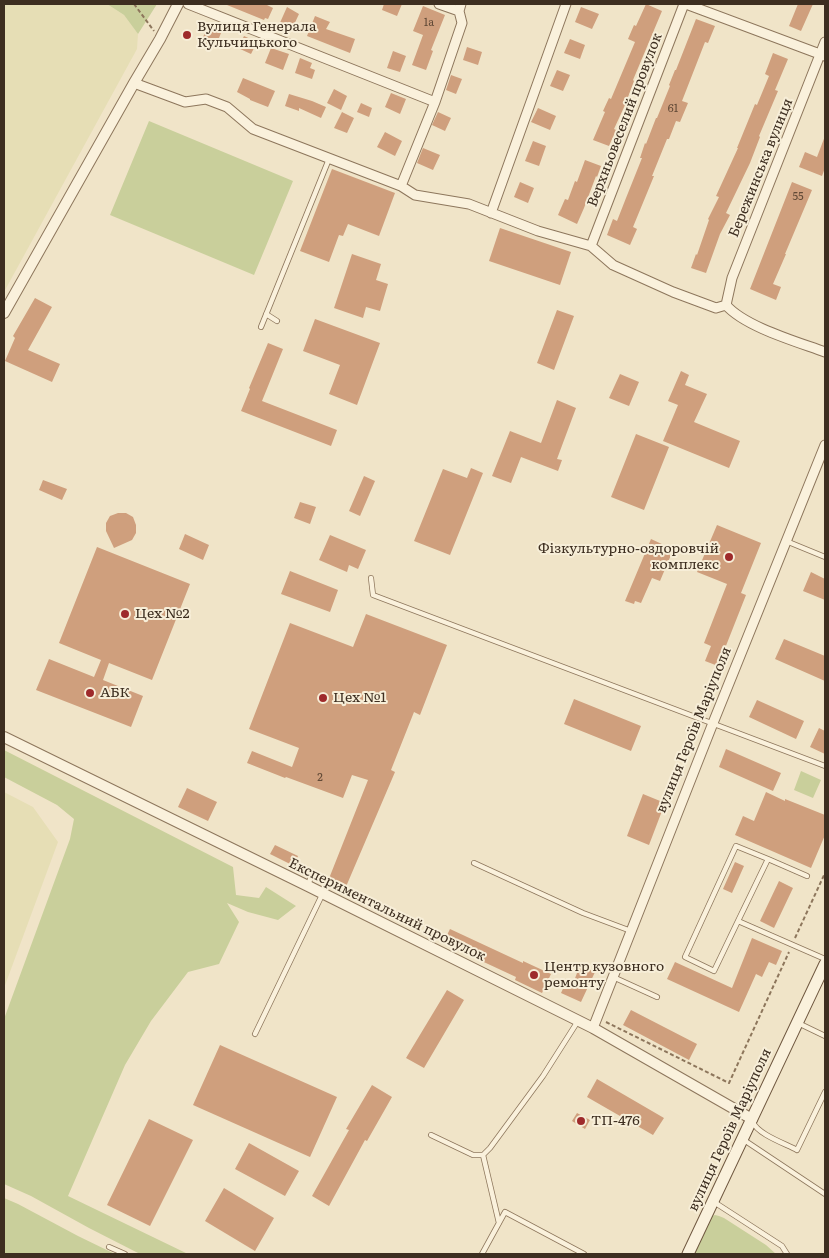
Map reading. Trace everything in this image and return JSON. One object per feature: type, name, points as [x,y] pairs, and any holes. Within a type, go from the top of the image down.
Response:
[{"type":"main road","name":"вулиця Героїв Маріуполя","points":[[688,1254],[825,964]]},
{"type":"street","points":[[4,314],[178,4]]},
{"type":"street","points":[[188,4],[435,102]]},
{"type":"street","points":[[400,186],[435,102],[462,23],[460,8],[439,4]]},
{"type":"street","points":[[491,213],[566,4]]},
{"type":"street","points":[[685,4],[823,56]]},
{"type":"street","name":"Верхньовеселий провулок","points":[[591,246],[685,4]]},
{"type":"street","name":"Бережинська вулиця","points":[[726,305],[732,278],[823,56],[825,42]]},
{"type":"street","points":[[134,83],[186,102],[206,100],[227,107],[253,129],[400,186],[415,195],[469,204],[538,231],[591,246],[613,265],[716,308],[726,305],[732,312],[749,322],[825,352]]},
{"type":"street","name":"вулиця Героїв Маріуполя","points":[[593,1028],[825,445]]},
{"type":"street","name":"Експериментальний провулок","points":[[4,736],[310,881],[323,893],[593,1028],[752,1119]]},
{"type":"lane","points":[[261,327],[329,159]]},
{"type":"lane","points":[[266,314],[277,321]]},
{"type":"lane","points":[[786,542],[825,557]]},
{"type":"lane","points":[[371,578],[373,595],[825,766]]},
{"type":"lane","points":[[768,859],[714,971],[685,957],[736,846],[768,859],[806,876]]},
{"type":"lane","points":[[474,863],[583,913],[631,931]]},
{"type":"lane","points":[[255,1034],[323,893]]},
{"type":"lane","points":[[738,921],[825,959]]},
{"type":"lane","points":[[613,976],[657,997]]},
{"type":"lane","points":[[431,1135],[473,1155],[483,1155],[543,1076],[578,1021]]},
{"type":"lane","points":[[798,1023],[825,1036]]},
{"type":"lane","points":[[752,1119],[755,1127],[797,1150],[825,1092]]},
{"type":"lane","points":[[742,1139],[825,1194]]},
{"type":"lane","points":[[483,1155],[499,1223]]},
{"type":"lane","points":[[713,1202],[782,1246],[787,1254]]},
{"type":"lane","points":[[482,1254],[505,1212],[584,1254]]},
{"type":"lane","points":[[109,1247],[124,1254]]},
{"type":"path","points":[[134,4],[160,39]]},
{"type":"path","points":[[597,1018],[729,1083],[825,873]]},
{"type":"shaded area","points":[[4,4],[107,4],[124,15],[138,34],[137,49],[4,292]]},
{"type":"shaded area","points":[[4,792],[33,807],[58,842],[4,988]]},
{"type":"green space","points":[[107,4],[157,4],[138,34],[124,15]]},
{"type":"green space","points":[[149,121],[293,181],[254,275],[110,215]]},
{"type":"green space","points":[[4,750],[233,867],[236,895],[259,898],[266,887],[296,906],[278,920],[248,912],[227,903],[239,922],[219,964],[188,972],[151,1021],[125,1065],[68,1196],[188,1254],[140,1254],[31,1196],[4,1184],[4,1019],[70,839],[74,819],[57,805],[4,777]]},
{"type":"green space","points":[[801,771],[821,780],[813,798],[794,790]]},
{"type":"green space","points":[[4,1198],[18,1204],[115,1254],[4,1254]]},
{"type":"green space","points":[[712,1216],[724,1218],[766,1245],[776,1254],[692,1254]]},
{"type":"building","points":[[227,4],[265,4],[273,8],[268,19],[265,18],[264,20]]},
{"type":"building","points":[[384,4],[402,4],[397,16],[382,10]]},
{"type":"building","points":[[646,4],[662,11],[633,80],[609,146],[593,140],[605,112],[603,111],[609,98],[611,99],[635,42],[628,39]]},
{"type":"building","points":[[798,4],[813,4],[801,31],[789,26]]},
{"type":"building","points":[[423,6],[445,15],[431,50],[433,51],[426,70],[412,65],[423,35],[413,31]]},
{"type":"building","points":[[287,7],[299,14],[291,31],[279,25]]},
{"type":"building","points":[[581,7],[599,14],[592,29],[575,22]]},
{"type":"building","points":[[315,16],[330,22],[326,29],[355,39],[350,53],[307,36]]},
{"type":"building","points":[[696,19],[715,26],[708,43],[705,42],[682,101],[688,103],[680,122],[676,121],[669,139],[667,139],[652,176],[654,176],[633,227],[637,229],[630,245],[607,235],[613,219],[617,221],[642,158],[640,158],[645,143],[657,118]]},
{"type":"building","points":[[209,23],[223,28],[215,48],[201,42]]},
{"type":"building","points":[[244,36],[257,42],[251,54],[238,48]]},
{"type":"building","points":[[570,39],[585,45],[580,59],[564,53]]},
{"type":"building","points":[[467,47],[482,52],[478,65],[463,60]]},
{"type":"building","points":[[271,48],[289,54],[283,70],[265,63]]},
{"type":"building","points":[[393,51],[406,56],[400,72],[387,68]]},
{"type":"building","points":[[773,53],[788,59],[775,90],[778,91],[750,163],[726,213],[730,215],[720,234],[706,273],[691,268],[708,219],[719,197],[716,196],[769,76],[765,74]]},
{"type":"building","points":[[300,58],[312,63],[310,68],[315,70],[312,79],[295,73]]},
{"type":"building","points":[[557,70],[570,75],[563,91],[550,86]]},
{"type":"building","points":[[451,75],[462,79],[456,94],[446,90]]},
{"type":"building","points":[[243,78],[275,91],[268,107],[250,100],[237,92]]},
{"type":"building","points":[[334,89],[347,96],[341,110],[327,103]]},
{"type":"building","points":[[391,93],[406,99],[400,114],[385,107]]},
{"type":"building","points":[[289,94],[326,107],[321,118],[299,108],[299,111],[285,106]]},
{"type":"building","points":[[361,103],[372,108],[369,117],[357,112]]},
{"type":"building","points":[[538,108],[556,116],[550,130],[531,122]]},
{"type":"building","points":[[342,112],[354,118],[347,133],[334,128]]},
{"type":"building","points":[[438,112],[451,118],[445,131],[432,125]]},
{"type":"building","points":[[385,132],[402,141],[395,156],[377,147]]},
{"type":"building","points":[[825,136],[825,168],[822,176],[799,167],[805,152],[817,157]]},
{"type":"building","points":[[533,141],[546,146],[539,166],[525,161]]},
{"type":"building","points":[[423,148],[440,155],[433,170],[417,163]]},
{"type":"building","points":[[585,160],[601,166],[577,224],[558,215],[565,199],[568,200],[575,181],[577,182]]},
{"type":"building","points":[[332,169],[395,193],[379,236],[348,224],[343,236],[339,235],[329,262],[300,251]]},
{"type":"building","points":[[520,182],[534,188],[528,203],[514,197]]},
{"type":"building","points":[[792,182],[812,190],[773,284],[781,287],[776,300],[750,289]]},
{"type":"building","points":[[500,228],[571,252],[560,285],[489,261]]},
{"type":"building","points":[[352,254],[381,264],[376,280],[388,284],[380,311],[366,307],[363,318],[334,308]]},
{"type":"building","points":[[35,298],[52,307],[28,350],[60,364],[52,382],[5,361],[15,338],[13,336]]},
{"type":"building","points":[[557,310],[574,316],[554,370],[537,363]]},
{"type":"building","points":[[315,319],[380,343],[357,405],[329,394],[340,365],[303,351]]},
{"type":"building","points":[[268,343],[283,349],[262,401],[337,430],[331,446],[241,411]]},
{"type":"building","points":[[681,371],[689,375],[685,385],[707,394],[694,422],[740,441],[729,468],[663,441],[678,405],[668,401]]},
{"type":"building","points":[[620,374],[639,382],[629,406],[609,398]]},
{"type":"building","points":[[557,400],[576,408],[557,459],[562,460],[558,471],[521,457],[511,483],[492,476],[510,431],[541,443]]},
{"type":"building","points":[[636,434],[669,447],[644,510],[611,497]]},
{"type":"building","points":[[471,468],[483,473],[450,555],[414,541],[443,469],[467,478]]},
{"type":"building","points":[[364,476],[375,481],[360,516],[349,511]]},
{"type":"building","points":[[43,480],[67,489],[62,500],[39,490]]},
{"type":"building","points":[[300,502],[316,507],[310,524],[294,518]]},
{"type":"building","points":[[126,513],[133,517],[136,533],[132,540],[114,548],[106,531],[106,523],[110,516]]},
{"type":"building","name":"Фізкультурно-оздоровчій комплекс","points":[[717,525],[761,543],[741,593],[746,595],[718,666],[705,661],[711,646],[704,643],[727,584],[697,572]]},
{"type":"building","points":[[185,534],[209,545],[203,560],[179,549]]},
{"type":"building","points":[[330,535],[366,550],[358,569],[349,565],[347,572],[319,560]]},
{"type":"building","points":[[651,539],[664,545],[662,551],[671,555],[660,581],[652,578],[641,603],[635,601],[634,604],[625,601]]},
{"type":"building","name":"Цех №2","points":[[97,547],[190,584],[152,680],[109,663],[103,680],[143,696],[131,727],[36,690],[49,659],[94,677],[101,660],[59,643]]},
{"type":"building","points":[[290,571],[338,590],[330,612],[281,594]]},
{"type":"building","points":[[811,572],[825,579],[825,600],[803,591]]},
{"type":"building","points":[[366,614],[447,645],[420,715],[414,712],[391,770],[395,772],[345,889],[328,881],[368,780],[352,775],[343,798],[247,763],[252,751],[292,767],[299,748],[249,729],[290,623],[353,647]]},
{"type":"building","points":[[784,639],[825,656],[825,681],[775,659]]},
{"type":"building","points":[[574,699],[641,726],[631,751],[564,724]]},
{"type":"building","points":[[757,700],[804,721],[796,739],[749,717]]},
{"type":"building","points":[[819,728],[825,731],[825,754],[810,747]]},
{"type":"building","points":[[726,749],[781,773],[773,791],[719,767]]},
{"type":"building","points":[[187,788],[217,802],[208,821],[178,807]]},
{"type":"building","points":[[766,792],[825,815],[825,835],[811,868],[735,835],[743,816],[754,821]]},
{"type":"building","points":[[643,794],[665,803],[649,845],[627,836]]},
{"type":"building","points":[[275,845],[298,856],[294,866],[270,854]]},
{"type":"building","points":[[735,862],[744,866],[732,893],[723,889]]},
{"type":"building","points":[[779,881],[793,888],[774,928],[760,921]]},
{"type":"building","points":[[450,929],[551,974],[542,993],[515,980],[516,977],[443,943]]},
{"type":"building","points":[[752,938],[782,951],[776,965],[769,962],[762,977],[756,974],[739,1012],[667,979],[675,962],[732,988]]},
{"type":"building","points":[[580,965],[595,972],[581,1002],[561,993],[568,978],[574,981]]},
{"type":"building","points":[[447,990],[464,1000],[424,1068],[406,1058]]},
{"type":"building","points":[[631,1010],[697,1044],[689,1060],[623,1025]]},
{"type":"building","points":[[220,1045],[337,1097],[310,1157],[193,1105]]},
{"type":"building","points":[[597,1079],[664,1118],[653,1135],[587,1097]]},
{"type":"building","points":[[372,1085],[392,1097],[367,1141],[365,1140],[329,1206],[312,1196],[349,1130],[346,1129]]},
{"type":"building","name":"ТП-476","points":[[577,1113],[590,1120],[585,1129],[572,1121]]},
{"type":"building","points":[[149,1119],[193,1140],[150,1226],[107,1205]]},
{"type":"building","points":[[249,1143],[299,1171],[285,1196],[235,1169]]},
{"type":"building","points":[[224,1188],[274,1218],[255,1251],[205,1221]]},
{"type":"place","name":"Вулиця Генерала Кульчицького","points":[[187,35]]},
{"type":"place","name":"Фізкультурно-оздоровчій комплекс","points":[[729,557]]},
{"type":"place","name":"Цех №2","points":[[125,614]]},
{"type":"place","name":"АБК","points":[[90,693]]},
{"type":"place","name":"Цех №1","points":[[323,698]]},
{"type":"place","name":"Центр кузовного ремонту","points":[[534,975]]},
{"type":"place","name":"ТП-476","points":[[581,1121]]}]
